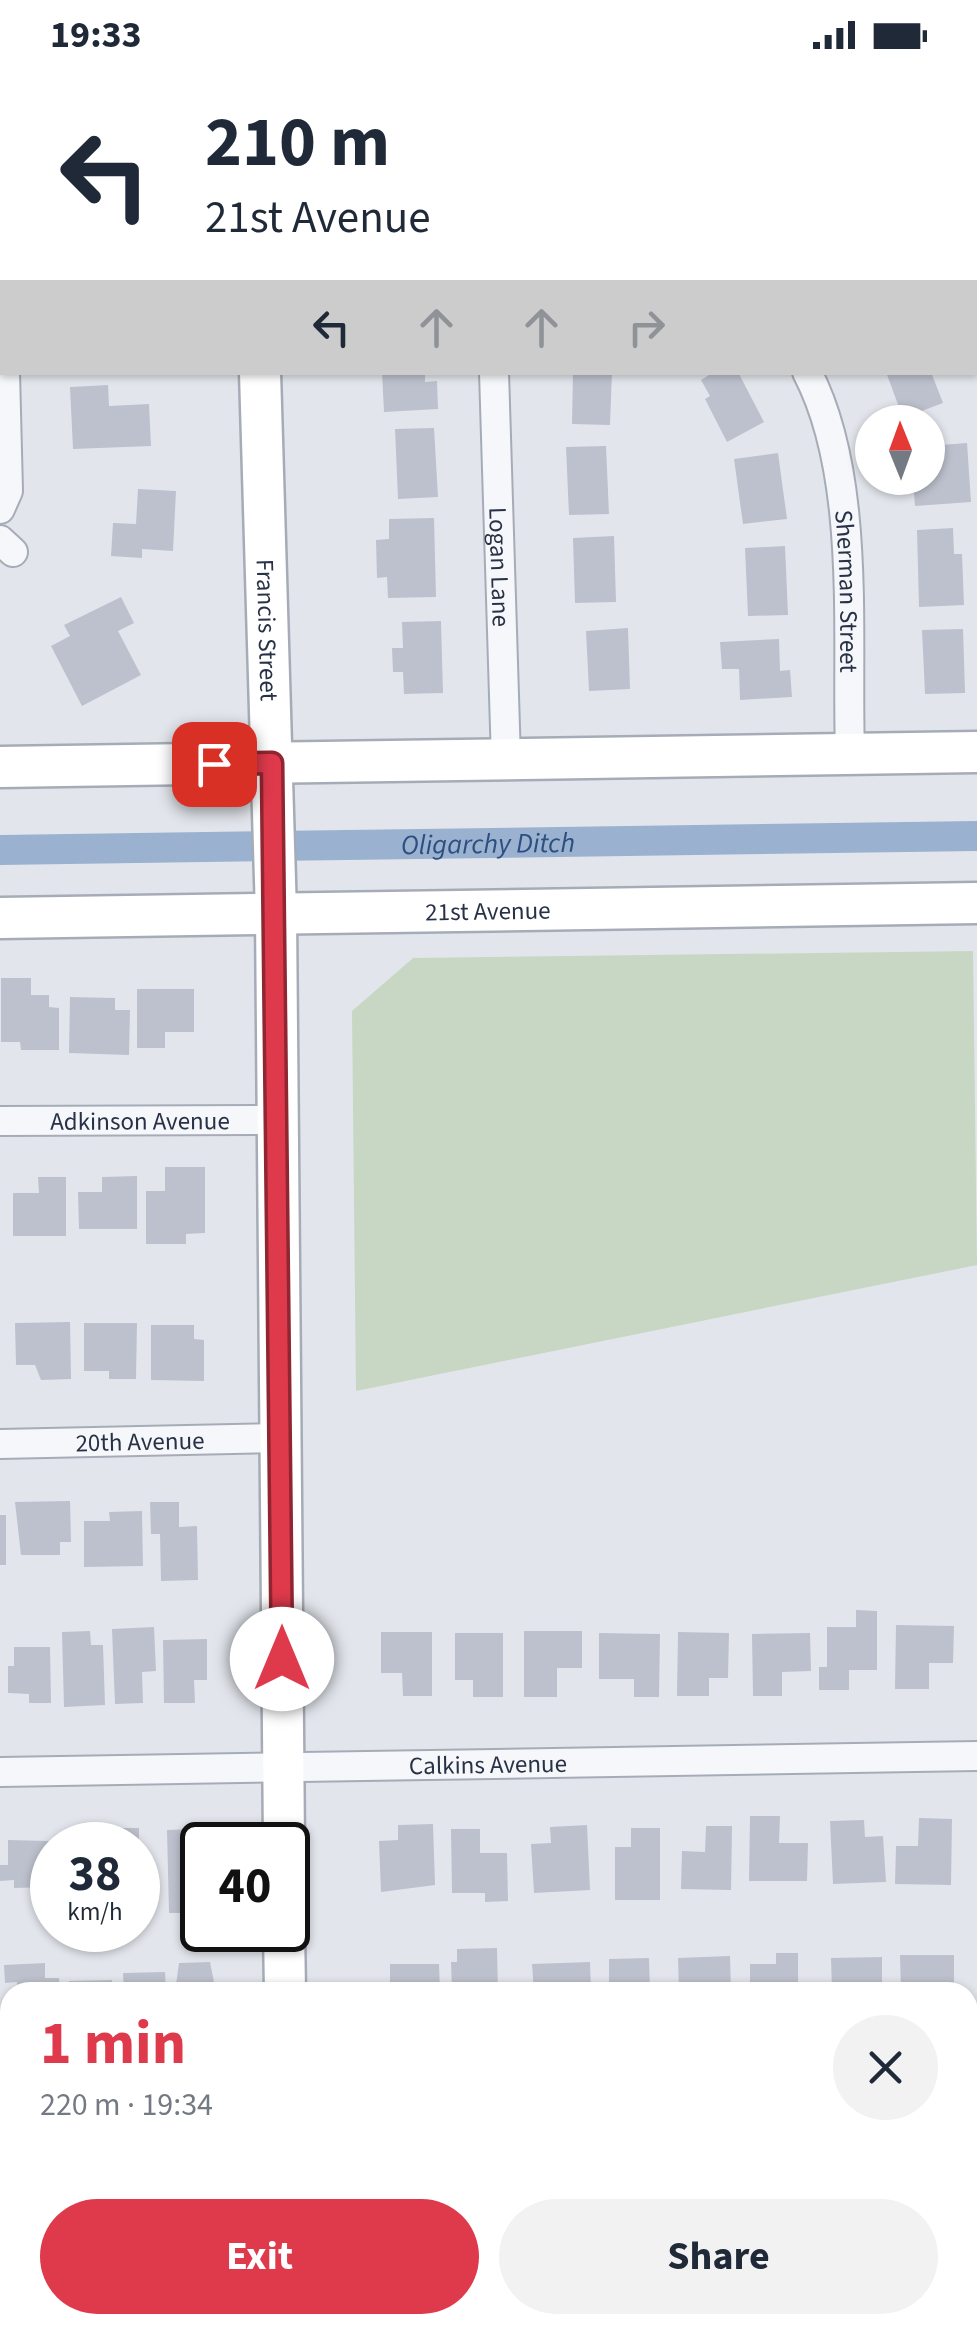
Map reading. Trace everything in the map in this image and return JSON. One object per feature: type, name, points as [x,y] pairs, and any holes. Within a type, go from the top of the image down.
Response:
[{"type":"street","points":[[0,509],[8,491],[4,375]]},
{"type":"street","name":"Francis Street","points":[[260,375],[275,895],[284,1822]]},
{"type":"street","name":"Logan Lane","points":[[494,375],[506,760]]},
{"type":"street","name":"Sherman Street","points":[[809,375],[825,412],[840,474],[850,754]]},
{"type":"street","points":[[0,767],[977,752]]},
{"type":"street","name":"21st Avenue","points":[[0,918],[275,895],[977,903]]},
{"type":"street","name":"Adkinson Avenue","points":[[0,1121],[278,1120]]},
{"type":"street","name":"20th Avenue","points":[[0,1444],[280,1438]]},
{"type":"street","name":"Calkins Avenue","points":[[0,1772],[977,1756]]},
{"type":"street","points":[[284,1952],[285,1982]]},
{"type":"green space","points":[[973,951],[977,1265],[356,1391],[352,1011],[413,958]]},
{"type":"building","points":[[382,375],[425,375],[425,382],[437,381],[438,409],[384,412]]},
{"type":"building","points":[[573,375],[612,375],[610,425],[572,424]]},
{"type":"building","points":[[709,375],[740,375],[764,422],[727,442],[705,399],[710,396],[701,380]]},
{"type":"building","points":[[887,375],[932,375],[943,403],[898,405]]},
{"type":"building","points":[[108,385],[109,406],[149,404],[151,446],[73,449],[70,387]]},
{"type":"building","points":[[434,428],[438,497],[398,499],[395,429]]},
{"type":"building","points":[[967,443],[971,502],[915,506],[914,495],[945,495],[945,445]]},
{"type":"building","points":[[606,446],[609,514],[569,515],[566,447]]},
{"type":"building","points":[[778,453],[787,519],[743,524],[734,459]]},
{"type":"building","points":[[138,489],[176,491],[173,551],[142,549],[142,558],[111,556],[113,523],[136,524]]},
{"type":"building","points":[[434,518],[436,597],[388,598],[387,577],[377,578],[376,540],[389,539],[389,519]]},
{"type":"building","points":[[953,528],[954,554],[962,554],[964,605],[919,607],[917,530]]},
{"type":"building","points":[[614,536],[616,602],[575,603],[573,538]]},
{"type":"building","points":[[785,546],[788,615],[748,616],[745,548]]},
{"type":"building","points":[[121,597],[134,623],[118,631],[141,675],[82,706],[51,646],[70,636],[64,625]]},
{"type":"building","points":[[441,621],[443,693],[404,694],[403,672],[393,672],[392,648],[403,648],[402,622]]},
{"type":"building","points":[[628,628],[630,689],[589,691],[586,631]]},
{"type":"building","points":[[963,629],[965,693],[925,694],[922,630]]},
{"type":"building","points":[[779,639],[780,671],[790,670],[792,697],[740,700],[739,669],[722,669],[720,642]]},
{"type":"building","points":[[1,978],[31,978],[31,995],[49,995],[49,1007],[59,1008],[59,1050],[21,1050],[20,1042],[1,1042]]},
{"type":"building","points":[[137,989],[194,989],[194,1032],[165,1032],[165,1048],[137,1048]]},
{"type":"building","points":[[70,997],[115,998],[115,1010],[130,1010],[129,1055],[69,1053]]},
{"type":"building","points":[[165,1167],[205,1167],[205,1233],[186,1234],[186,1244],[146,1244],[146,1191],[165,1191]]},
{"type":"building","points":[[137,1176],[137,1229],[79,1229],[78,1192],[102,1192],[102,1177]]},
{"type":"building","points":[[38,1177],[66,1177],[66,1236],[13,1236],[13,1193],[39,1193]]},
{"type":"building","points":[[70,1322],[71,1379],[41,1380],[35,1365],[16,1365],[15,1323]]},
{"type":"building","points":[[84,1323],[137,1323],[136,1379],[109,1379],[109,1371],[84,1371]]},
{"type":"building","points":[[151,1325],[194,1325],[194,1339],[204,1340],[204,1381],[151,1380]]},
{"type":"building","points":[[70,1501],[71,1542],[60,1542],[60,1555],[21,1555],[15,1502]]},
{"type":"building","points":[[150,1502],[179,1502],[179,1527],[197,1526],[198,1580],[161,1581],[160,1534],[151,1534]]},
{"type":"building","points":[[142,1511],[143,1566],[84,1567],[84,1521],[110,1521],[109,1512]]},
{"type":"building","points":[[0,1515],[6,1515],[6,1565],[0,1565]]},
{"type":"building","points":[[856,1610],[877,1611],[877,1670],[849,1670],[849,1690],[819,1690],[819,1667],[827,1667],[827,1627],[856,1627]]},
{"type":"building","points":[[896,1625],[954,1626],[953,1663],[929,1663],[929,1689],[895,1689]]},
{"type":"building","points":[[154,1627],[156,1671],[142,1672],[143,1703],[115,1704],[112,1629]]},
{"type":"building","points":[[90,1631],[91,1645],[103,1645],[105,1705],[64,1707],[62,1632]]},
{"type":"building","points":[[524,1631],[582,1631],[582,1668],[557,1668],[557,1697],[524,1697]]},
{"type":"building","points":[[381,1632],[432,1632],[432,1696],[403,1696],[402,1673],[381,1673]]},
{"type":"building","points":[[678,1632],[729,1633],[728,1678],[709,1678],[709,1696],[677,1696]]},
{"type":"building","points":[[455,1633],[503,1633],[503,1697],[473,1697],[473,1680],[455,1680]]},
{"type":"building","points":[[599,1633],[660,1634],[659,1697],[634,1697],[634,1679],[599,1679]]},
{"type":"building","points":[[810,1633],[811,1671],[782,1672],[782,1696],[753,1696],[752,1634]]},
{"type":"building","points":[[207,1639],[207,1680],[194,1680],[195,1703],[164,1703],[163,1640]]},
{"type":"building","points":[[14,1647],[50,1647],[51,1703],[29,1703],[29,1694],[8,1693],[8,1666],[14,1666]]},
{"type":"building","points":[[750,1816],[780,1816],[779,1843],[808,1843],[807,1881],[749,1881]]},
{"type":"building","points":[[919,1818],[952,1819],[951,1885],[895,1884],[896,1846],[918,1846]]},
{"type":"building","points":[[864,1820],[865,1837],[883,1836],[886,1882],[833,1884],[830,1821]]},
{"type":"building","points":[[433,1824],[435,1885],[381,1892],[379,1841],[398,1840],[398,1825]]},
{"type":"building","points":[[587,1825],[590,1890],[534,1893],[531,1844],[551,1843],[550,1827]]},
{"type":"building","points":[[706,1826],[732,1826],[731,1890],[681,1889],[682,1851],[705,1852]]},
{"type":"building","points":[[631,1828],[660,1828],[660,1900],[615,1900],[615,1847],[631,1847]]},
{"type":"building","points":[[451,1829],[480,1829],[480,1853],[507,1853],[508,1901],[485,1902],[485,1893],[452,1893]]},
{"type":"building","points":[[167,1830],[180,1830],[180,1913],[169,1913]]},
{"type":"building","points":[[8,1840],[30,1841],[30,1888],[14,1888],[14,1880],[0,1881],[0,1865],[8,1865]]},
{"type":"building","points":[[497,1948],[498,1982],[452,1982],[451,1962],[457,1962],[457,1949]]},
{"type":"building","points":[[776,1953],[798,1953],[798,1982],[750,1982],[750,1964],[776,1964]]},
{"type":"building","points":[[900,1955],[954,1955],[954,1982],[901,1982]]},
{"type":"building","points":[[730,1956],[731,1982],[679,1982],[678,1958]]},
{"type":"building","points":[[882,1957],[882,1982],[832,1982],[831,1958]]},
{"type":"building","points":[[649,1958],[650,1982],[609,1982],[609,1959]]},
{"type":"building","points":[[210,1962],[214,1982],[176,1982],[179,1963]]},
{"type":"building","points":[[590,1962],[591,1982],[533,1982],[532,1964]]},
{"type":"building","points":[[45,1963],[45,1978],[59,1978],[59,1982],[5,1982],[4,1965]]},
{"type":"building","points":[[390,1964],[439,1964],[440,1982],[390,1982]]},
{"type":"building","points":[[165,1972],[166,1982],[123,1982],[123,1973]]},
{"type":"building","points":[[112,1980],[112,1982],[69,1982]]},
{"type":"waterway","name":"Oligarchy Ditch","points":[[0,850],[977,836]]},
{"type":"route","points":[[214,764],[272,763],[282,1659]]}]
